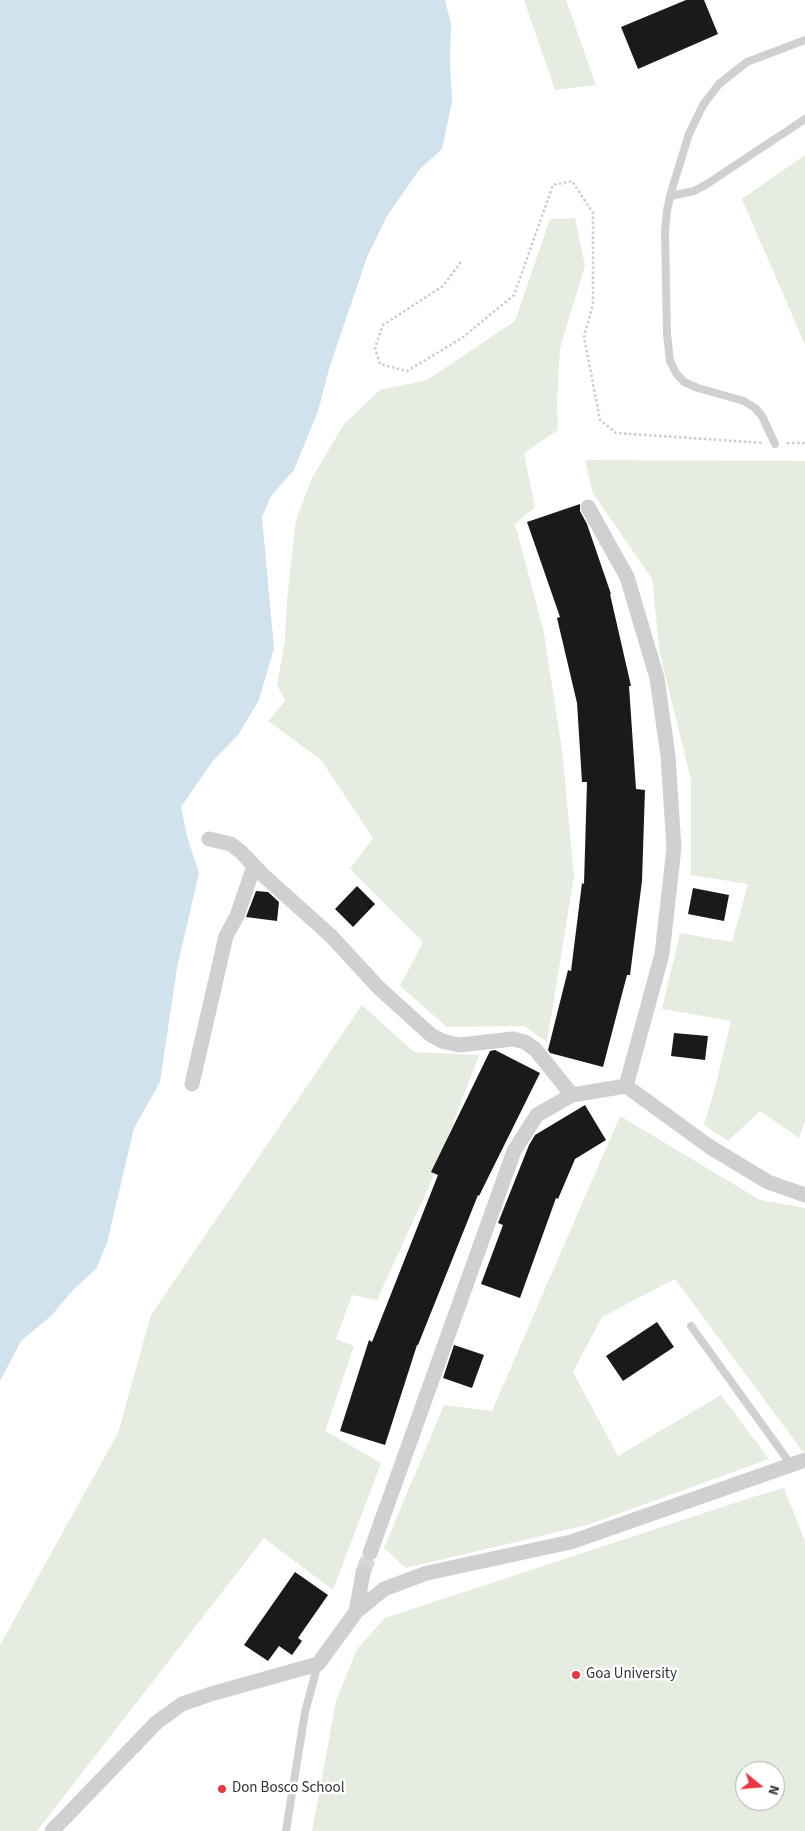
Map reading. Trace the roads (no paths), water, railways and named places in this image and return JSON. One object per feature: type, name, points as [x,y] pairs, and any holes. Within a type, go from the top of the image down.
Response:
[{"type":"street","points":[[588,507],[627,577],[657,678],[668,766],[674,848],[662,954],[626,1086]]},
{"type":"street","points":[[209,839],[231,844],[241,852],[331,936],[379,988],[431,1036],[442,1042],[459,1046],[513,1039],[525,1042],[535,1049],[572,1095]]},
{"type":"street","points":[[192,1084],[226,936],[237,916],[254,866]]},
{"type":"street","points":[[370,1553],[514,1152],[538,1115],[572,1095],[626,1086],[710,1147],[768,1182],[805,1196]]},
{"type":"street","points":[[52,1831],[157,1722],[182,1704],[318,1664],[356,1612],[384,1589],[427,1573],[571,1542],[798,1463]]},
{"type":"street","points":[[356,1612],[364,1573]]},
{"type":"lane","points":[[775,444],[762,416],[755,408],[744,401],[684,382],[670,362],[665,232],[670,196],[689,134],[703,105],[719,84],[747,62],[805,40]]},
{"type":"lane","points":[[670,196],[694,191],[707,184],[805,119]]},
{"type":"lane","points":[[691,1326],[798,1463]]},
{"type":"lane","points":[[286,1831],[305,1712],[318,1664]]},
{"type":"water","points":[[0,0],[445,0],[451,24],[452,102],[442,149],[419,170],[387,216],[367,257],[329,369],[318,411],[294,470],[271,496],[262,517],[274,648],[259,700],[238,735],[212,762],[181,807],[187,836],[199,873],[177,968],[160,1082],[134,1128],[107,1243],[96,1269],[73,1290],[51,1316],[21,1341],[0,1381]]},
{"type":"tunnel","points":[[363,1573],[370,1553]]},
{"type":"place","name":"Goa University","points":[[576,1675]]},
{"type":"place","name":"Don Bosco School","points":[[222,1789]]}]
